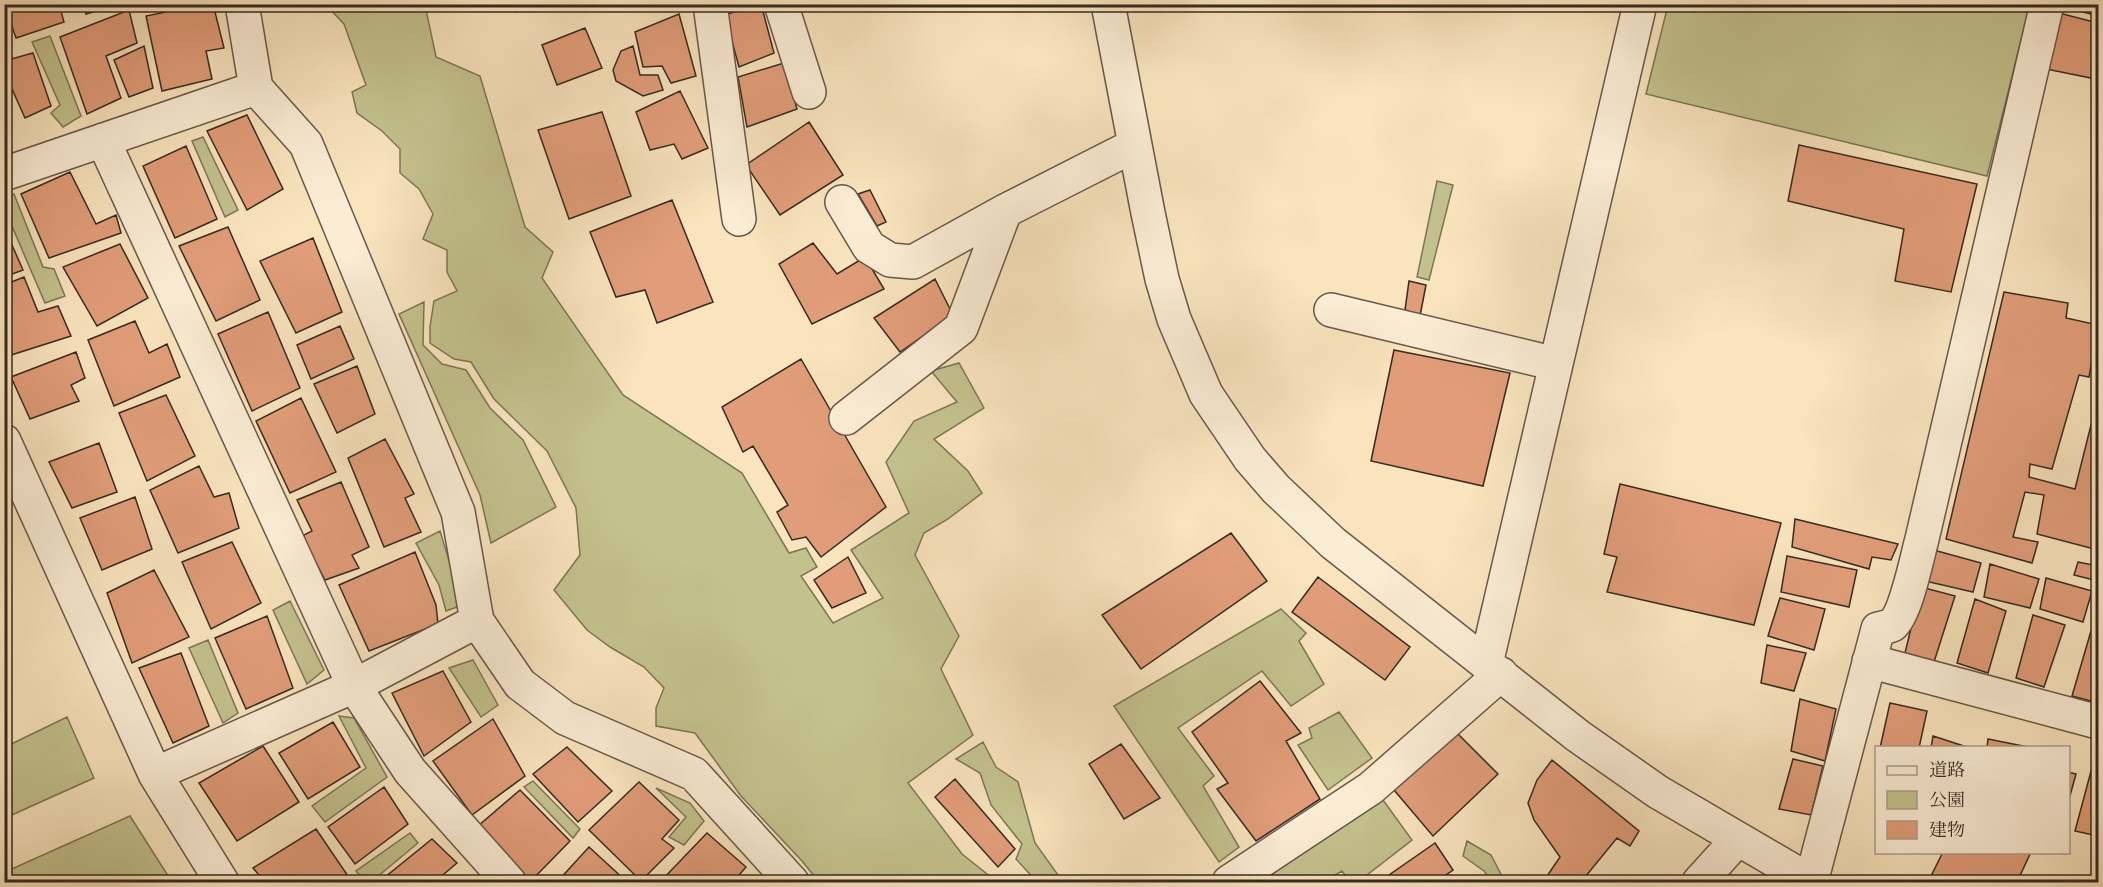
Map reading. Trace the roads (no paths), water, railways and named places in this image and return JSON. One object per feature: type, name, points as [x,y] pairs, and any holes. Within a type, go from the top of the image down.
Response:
[{"type":"street","points":[[242,4],[256,87],[306,144],[458,512],[477,621],[520,684],[565,718],[694,774],[792,882]]},
{"type":"street","points":[[710,4],[739,219]]},
{"type":"street","points":[[780,4],[809,92]]},
{"type":"street","points":[[1108,4],[1162,279],[1174,319],[1206,394],[1250,459],[1333,543],[1578,736],[1649,786],[1811,882],[1878,629],[1891,625],[1900,614],[1908,591],[2047,4]]},
{"type":"street","points":[[1229,882],[1371,788],[1493,669],[1556,364],[1640,4]]},
{"type":"street","points":[[4,174],[256,87]]},
{"type":"street","points":[[103,141],[354,686],[410,771],[509,882]]},
{"type":"street","points":[[842,202],[869,247],[890,260],[913,262],[1005,211],[1135,145]]},
{"type":"street","points":[[846,418],[961,328],[1005,211]]},
{"type":"street","points":[[1331,310],[1556,364]]},
{"type":"street","points":[[4,441],[155,774],[222,882]]},
{"type":"street","points":[[155,774],[354,686],[477,621]]},
{"type":"street","points":[[1869,661],[2098,722]]},
{"type":"street","points":[[1699,882],[1737,840]]}]
